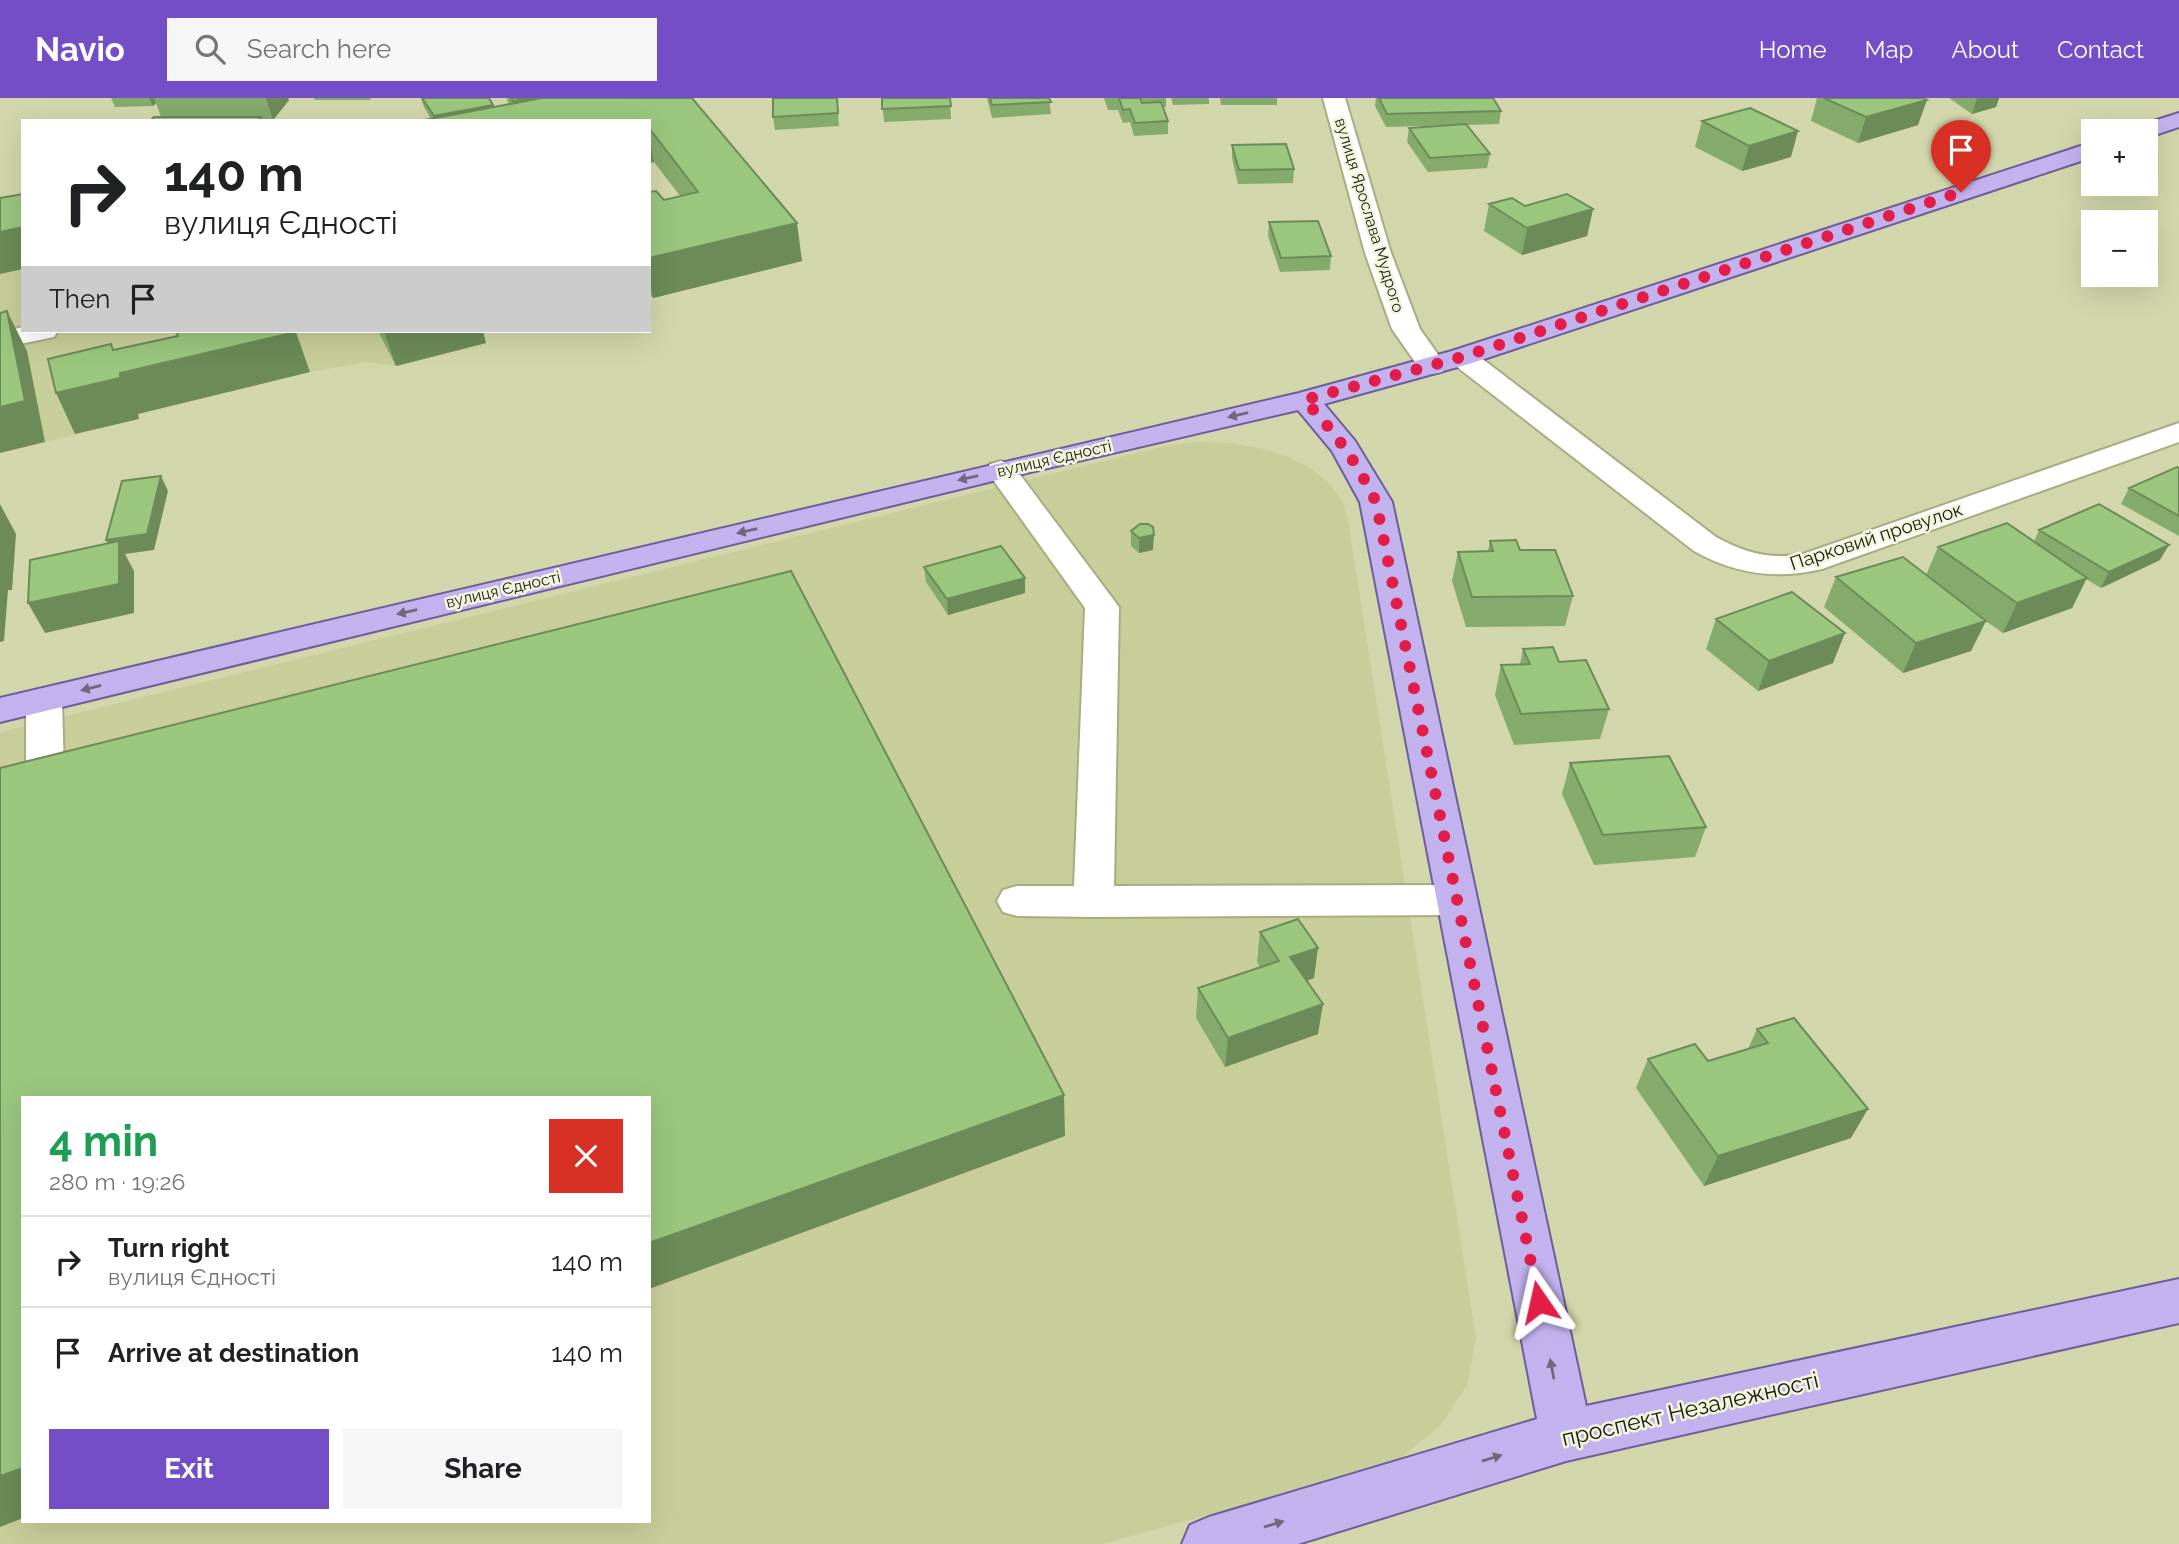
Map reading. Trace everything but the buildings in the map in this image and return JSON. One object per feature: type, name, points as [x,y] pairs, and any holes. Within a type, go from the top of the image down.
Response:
[{"type":"main road","points":[[2158,127],[2179,120]]},
{"type":"main road","name":"вулиця Єдності","points":[[0,710],[1304,400],[1432,366],[2081,153]]},
{"type":"main road","points":[[1304,400],[1336,433],[1358,466],[1376,502],[1566,1436]]},
{"type":"main road","name":"проспект Незалежності","points":[[1209,1544],[1566,1436],[2179,1301]]},
{"type":"street","name":"вулиця Ярослава Мудрого","points":[[1334,98],[1387,278],[1406,329],[1432,366]]},
{"type":"street","points":[[0,340],[34,333]]},
{"type":"street","name":"Парковий провулок","points":[[1462,357],[1704,544],[1727,558],[1756,566],[1786,568],[1810,562],[2179,432]]},
{"type":"street","points":[[1001,470],[1102,607],[1094,902]]},
{"type":"street","points":[[43,772],[44,700]]},
{"type":"street","points":[[1017,901],[1457,900]]},
{"type":"shaded area","points":[[21,234],[21,333],[481,333],[486,343],[396,366],[367,362],[310,372],[138,414],[139,419],[0,453],[0,239]]},
{"type":"shaded area","points":[[1229,443],[1260,448],[1288,457],[1312,469],[1330,484],[1343,502],[1348,520],[1476,1338],[1467,1385],[1441,1425],[1402,1457],[1352,1475],[1103,1544],[0,1544],[0,732],[1169,445]]},
{"type":"route","points":[[1539,1302],[1376,502],[1358,466],[1336,433],[1304,400],[1462,357],[1961,192]]}]
